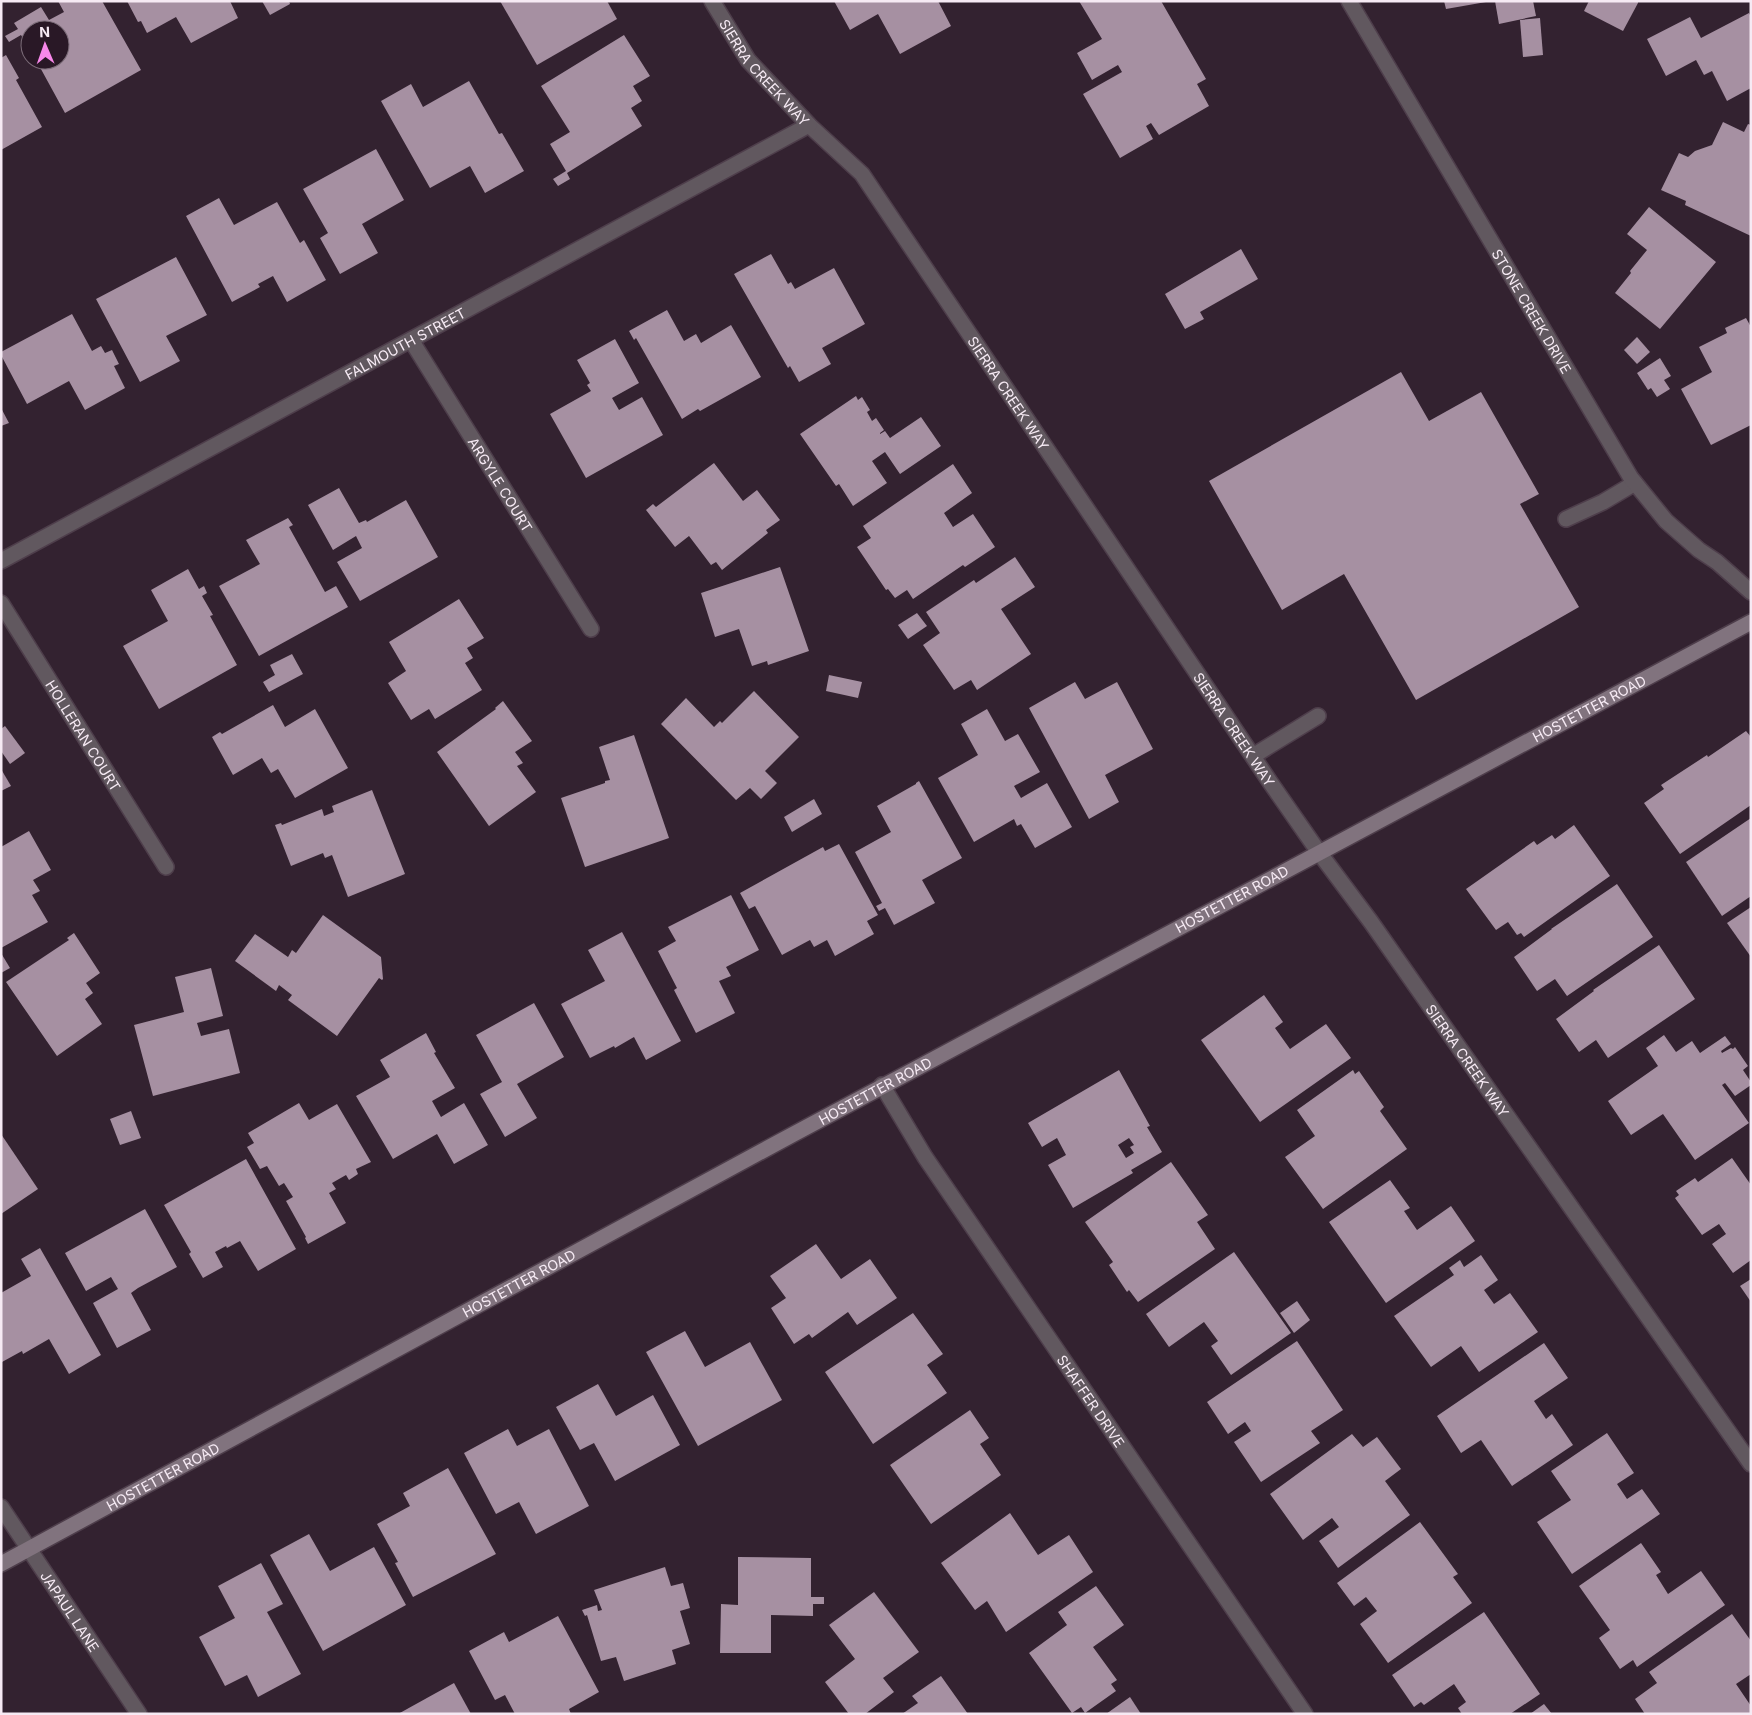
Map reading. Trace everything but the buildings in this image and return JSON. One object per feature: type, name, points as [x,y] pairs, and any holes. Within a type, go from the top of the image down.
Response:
[{"type":"main road","name":"HOSTETTER ROAD","points":[[1,1564],[882,1085],[1318,851],[1751,622]]},
{"type":"street","name":"SIERRA CREEK WAY","points":[[712,1],[748,60],[809,125],[862,174],[1318,851],[1377,930],[1751,1464]]},
{"type":"street","name":"STONE CREEK DRIVE","points":[[1349,1],[1464,198],[1635,483],[1666,521],[1699,550],[1718,562],[1751,592]]},
{"type":"street","name":"FALMOUTH STREET","points":[[1,562],[809,125]]},
{"type":"street","name":"ARGYLE COURT","points":[[411,340],[591,629]]},
{"type":"street","points":[[1566,519],[1603,502],[1635,483]]},
{"type":"street","name":"HOLLERAN COURT","points":[[1,603],[166,867]]},
{"type":"street","points":[[1253,756],[1318,716]]},
{"type":"street","name":"SHAFFER DRIVE","points":[[882,1085],[925,1157],[1305,1714]]},
{"type":"street","name":"JAPAUL LANE","points":[[1,1507],[139,1714]]}]
